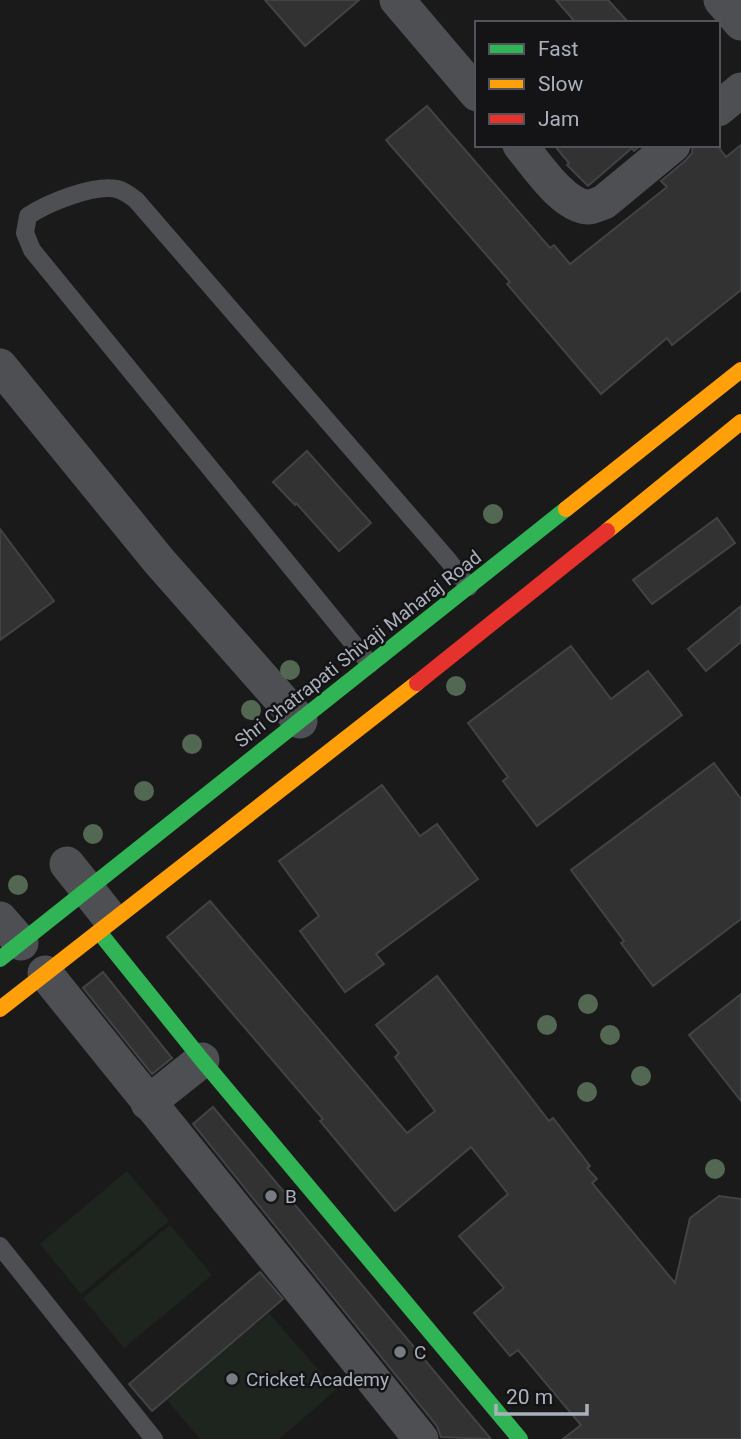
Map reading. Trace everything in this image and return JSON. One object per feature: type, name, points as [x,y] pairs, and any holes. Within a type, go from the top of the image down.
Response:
[{"type":"main road","name":"Shri Chatrapati Shivaji Maharaj Road","points":[[7,940],[88,891],[741,369]]},
{"type":"main road","points":[[0,1009],[468,643],[741,422]]},
{"type":"main road","points":[[106,927],[202,1060],[520,1439]]},
{"type":"street","points":[[397,0],[475,92]]},
{"type":"street","points":[[721,0],[741,23]]},
{"type":"street","points":[[720,107],[741,90]]},
{"type":"street","points":[[522,147],[565,198],[591,208],[604,202],[671,147]]},
{"type":"street","points":[[0,366],[159,561],[300,721]]},
{"type":"street","points":[[370,664],[396,699]]},
{"type":"street","points":[[67,864],[88,891],[106,927]]},
{"type":"street","points":[[45,973],[421,1439]]},
{"type":"street","points":[[148,1103],[202,1060]]},
{"type":"lane","points":[[370,664],[32,250],[26,233],[28,216],[43,206],[101,188],[119,189],[136,200],[448,559],[469,587]]},
{"type":"lane","points":[[0,1246],[154,1439]]},
{"type":"shaded area","points":[[127,1171],[169,1221],[81,1294],[40,1244]]},
{"type":"shaded area","points":[[170,1225],[212,1275],[124,1348],[83,1298]]},
{"type":"shaded area","points":[[269,1313],[336,1390],[279,1439],[200,1439],[167,1400]]},
{"type":"building","points":[[265,0],[359,0],[305,46]]},
{"type":"building","points":[[556,0],[608,0],[627,21],[574,21]]},
{"type":"building","points":[[427,106],[550,248],[554,245],[570,264],[667,187],[661,181],[686,160],[693,147],[718,147],[726,157],[741,145],[741,290],[672,345],[667,338],[601,394],[507,284],[510,282],[386,140]]},
{"type":"building","points":[[556,147],[639,147],[634,151],[632,148],[588,186],[567,165],[569,163]]},
{"type":"building","points":[[307,451],[371,523],[339,551],[296,503],[295,505],[273,482]]},
{"type":"building","points":[[717,518],[735,543],[652,604],[633,580]]},
{"type":"building","points":[[0,529],[54,601],[0,640]]},
{"type":"building","points":[[741,606],[741,642],[706,671],[688,649]]},
{"type":"building","points":[[571,646],[611,699],[648,671],[682,715],[537,826],[503,781],[508,777],[468,723]]},
{"type":"building","points":[[714,763],[741,799],[741,919],[653,986],[621,943],[624,941],[571,870]]},
{"type":"building","points":[[382,785],[420,836],[437,824],[478,879],[376,954],[384,964],[345,992],[300,931],[319,916],[279,861]]},
{"type":"building","points":[[210,901],[407,1133],[435,1111],[395,1057],[399,1053],[376,1025],[437,976],[549,1121],[553,1118],[590,1166],[587,1168],[597,1179],[592,1183],[675,1283],[690,1218],[719,1196],[741,1199],[741,1439],[563,1439],[581,1425],[518,1350],[510,1356],[474,1313],[504,1288],[459,1236],[508,1194],[471,1147],[395,1211],[320,1121],[323,1119],[167,937]]},
{"type":"building","points":[[103,972],[172,1058],[152,1074],[83,988]]},
{"type":"building","points":[[741,994],[741,1101],[689,1035]]},
{"type":"building","points":[[213,1107],[491,1439],[441,1437],[437,1426],[193,1124]]},
{"type":"building","points":[[260,1272],[283,1299],[152,1411],[129,1384]]},
{"type":"traffic: fast","points":[[0,959],[566,509]]},
{"type":"traffic: fast","points":[[99,932],[202,1060],[520,1439]]},
{"type":"traffic: slow","points":[[566,509],[741,370]]},
{"type":"traffic: slow","points":[[607,531],[741,422]]},
{"type":"traffic: slow","points":[[0,1009],[417,683]]},
{"type":"traffic: jam","points":[[417,683],[607,531]]},
{"type":"place","name":"B","points":[[271,1196]]},
{"type":"place","name":"C","points":[[400,1352]]},
{"type":"place","name":"Cricket Academy","points":[[232,1379]]}]
